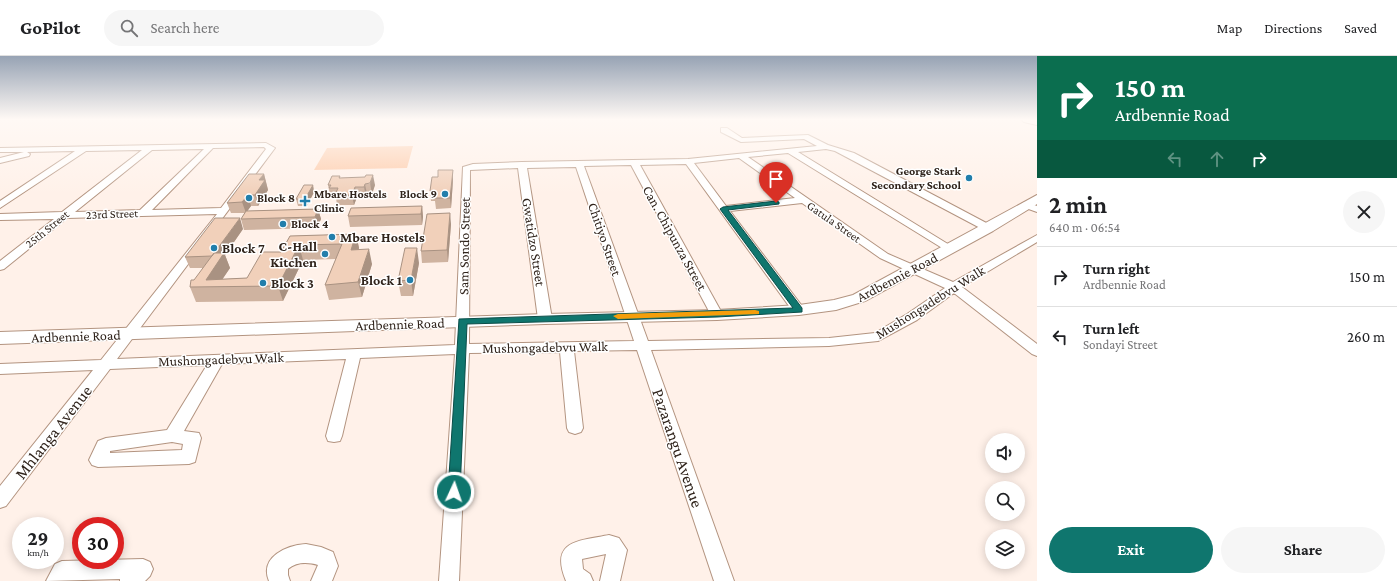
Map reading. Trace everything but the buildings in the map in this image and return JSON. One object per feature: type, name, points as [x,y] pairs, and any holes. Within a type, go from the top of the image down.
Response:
[{"type":"main road","name":"Ardbennie Road","points":[[0,338],[545,318],[717,315],[799,310],[836,305],[859,298],[1033,204]]},
{"type":"street","points":[[821,144],[851,155],[988,228]]},
{"type":"street","points":[[0,150],[212,145]]},
{"type":"street","points":[[143,213],[212,145]]},
{"type":"street","name":"Mhlanga Avenue","points":[[0,500],[106,364],[127,334],[224,212],[271,148],[271,146],[212,145]]},
{"type":"street","name":"25th Street","points":[[0,266],[150,147]]},
{"type":"street","points":[[522,164],[688,161],[826,147]]},
{"type":"street","points":[[0,205],[85,148]]},
{"type":"street","points":[[0,161],[48,149]]},
{"type":"street","points":[[790,151],[951,249]]},
{"type":"street","name":"Gatula Street","points":[[741,156],[884,256],[954,287],[1035,346]]},
{"type":"street","points":[[688,161],[799,310]]},
{"type":"street","name":"Can. Chipunza Street","points":[[634,162],[717,315]]},
{"type":"street","name":"Chitiyo Street","points":[[579,163],[632,316]]},
{"type":"street","name":"Sam Sondo Street","points":[[449,581],[462,349],[465,171],[470,167],[522,164]]},
{"type":"street","name":"Gwatidzo Street","points":[[522,164],[545,318]]},
{"type":"street","points":[[723,209],[803,200]]},
{"type":"street","name":"23rd Street","points":[[0,217],[224,212]]},
{"type":"street","name":"Mushongadebvu Walk","points":[[2,370],[106,364],[462,349],[830,342],[875,339],[912,317],[954,287],[1037,238]]},
{"type":"street","name":"Pazarangu Avenue","points":[[632,316],[724,581]]},
{"type":"street","points":[[566,346],[575,428]]},
{"type":"street","points":[[334,436],[354,353]]},
{"type":"street","points":[[172,436],[217,360]]},
{"type":"street","points":[[172,436],[193,438],[189,457],[98,460],[106,445],[172,436]]},
{"type":"street","points":[[583,581],[574,575],[571,555],[576,551],[609,544],[617,550],[610,581]]},
{"type":"street","points":[[280,581],[277,575],[278,566],[283,559],[294,554],[318,556],[326,559],[328,566],[321,581]]},
{"type":"street","points":[[56,581],[62,571],[143,569],[130,581]]},
{"type":"shaded area","points":[[413,146],[407,168],[314,170],[327,148]]},
{"type":"slow traffic","points":[[618,316],[755,313]]},
{"type":"place","name":"George Stark Secondary School","points":[[969,178]]},
{"type":"place","name":"Block 9","points":[[445,194]]},
{"type":"place","name":"Block 8","points":[[249,198]]},
{"type":"place","name":"Mbare Hostels Clinic","points":[[305,201]]},
{"type":"place","name":"Block 4","points":[[283,224]]},
{"type":"place","name":"Mbare Hostels","points":[[332,237]]},
{"type":"place","name":"Block 7","points":[[214,248]]},
{"type":"place","name":"C-Hall Kitchen","points":[[325,254]]},
{"type":"place","name":"Block 1","points":[[410,280]]},
{"type":"place","name":"Block 3","points":[[263,283]]},
{"type":"route","points":[[454,492],[462,349],[462,322],[632,316],[717,315],[799,310],[723,209],[776,203]]}]
